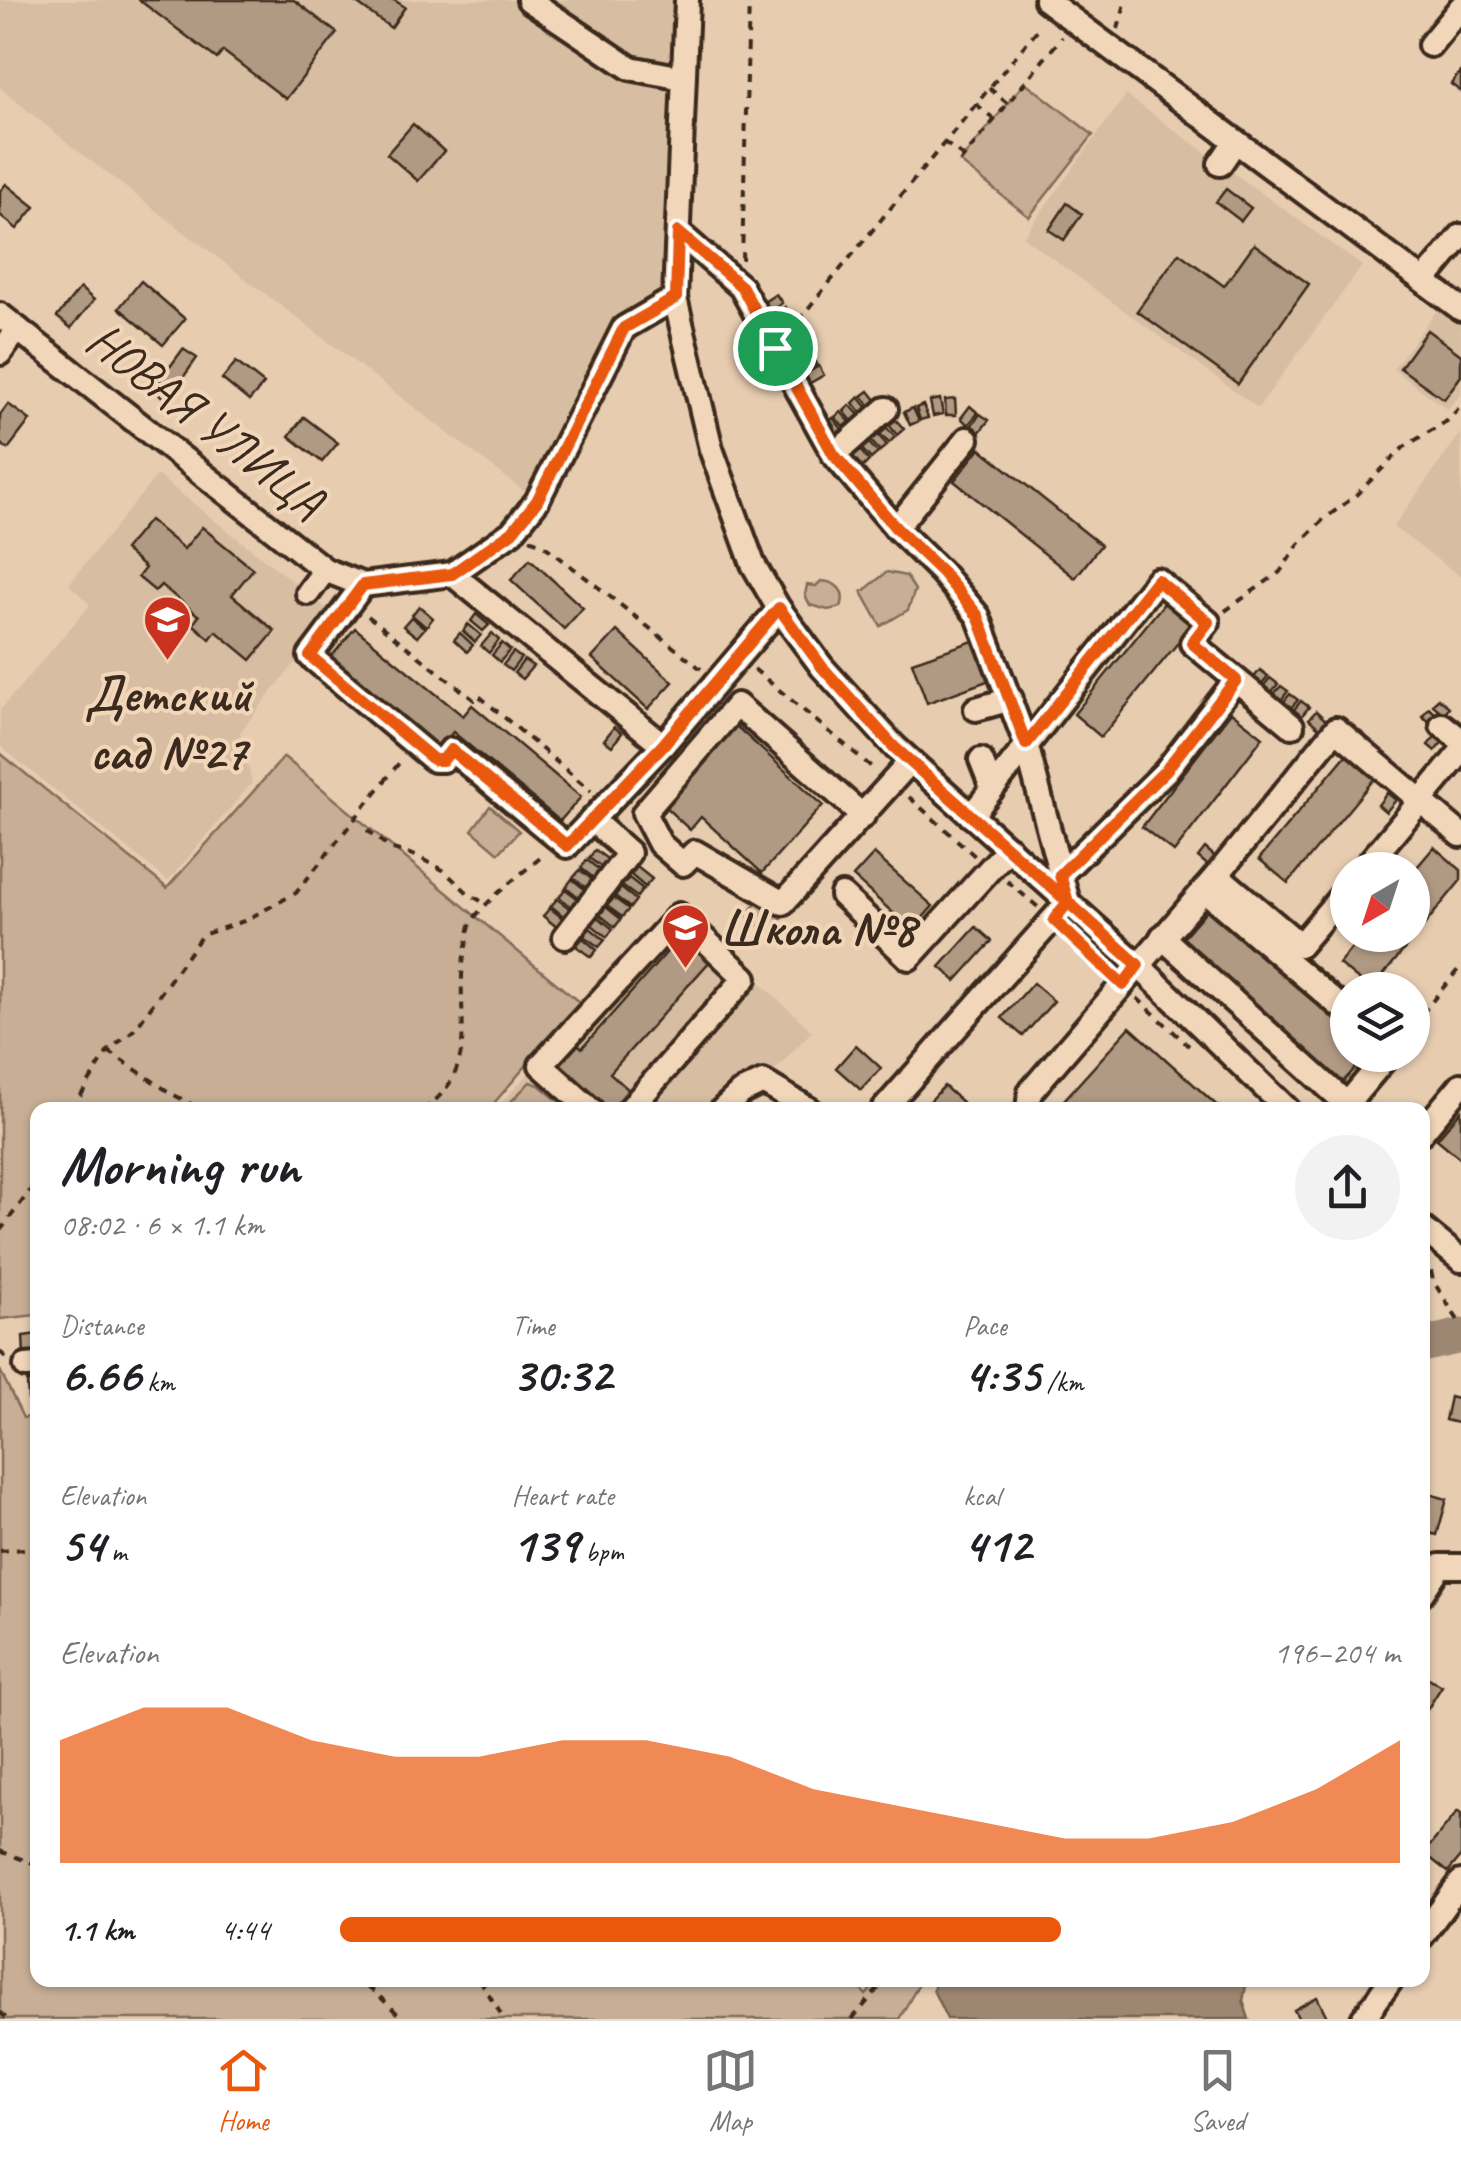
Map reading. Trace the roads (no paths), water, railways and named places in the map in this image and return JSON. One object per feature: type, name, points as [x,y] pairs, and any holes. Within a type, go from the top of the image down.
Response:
[{"type":"street","points":[[529,0],[630,68],[683,78]]},
{"type":"street","points":[[687,0],[676,298],[711,449],[753,564],[779,608],[852,703],[910,762],[1009,848],[1061,911],[1138,965],[1278,1102]]},
{"type":"street","points":[[1430,45],[1461,8]]},
{"type":"street","points":[[1058,10],[1461,309]]},
{"type":"street","points":[[1220,164],[1235,142]]},
{"type":"street","points":[[678,232],[742,287],[834,455],[978,616],[1026,744],[1060,875],[1061,911],[890,1102]]},
{"type":"street","points":[[1424,281],[1461,236]]},
{"type":"street","points":[[676,298],[624,328],[537,501],[512,532],[452,574],[357,594],[310,656],[434,760],[443,760],[451,750],[567,846],[663,745],[779,608]]},
{"type":"street","points":[[0,354],[9,322]]},
{"type":"street","name":"НОВАЯ УЛИЦА","points":[[9,322],[357,594]]},
{"type":"street","points":[[834,455],[886,409]]},
{"type":"street","points":[[896,528],[967,439]]},
{"type":"street","points":[[308,593],[325,570]]},
{"type":"street","points":[[452,574],[663,745]]},
{"type":"street","points":[[971,816],[1157,580],[1208,622],[1192,643],[1292,726]]},
{"type":"street","points":[[1060,875],[1166,770],[1236,680]]},
{"type":"street","points":[[976,709],[1011,699]]},
{"type":"street","points":[[863,816],[736,705],[644,813],[660,844],[683,864],[695,852],[783,902],[863,816],[910,762]]},
{"type":"street","points":[[1442,725],[1461,740]]},
{"type":"street","points":[[1029,1102],[1030,1092],[1336,730],[1461,836]]},
{"type":"street","points":[[1378,852],[1461,752]]},
{"type":"street","points":[[981,760],[992,788]]},
{"type":"street","points":[[566,937],[629,853],[599,812]]},
{"type":"street","points":[[842,895],[909,958],[1009,848]]},
{"type":"street","points":[[1210,883],[1300,945],[1330,909]]},
{"type":"street","points":[[1210,883],[1330,996]]},
{"type":"street","points":[[582,1102],[542,1066],[679,915],[745,978],[636,1102]]},
{"type":"street","points":[[1162,938],[1345,1102]]},
{"type":"street","points":[[1355,1102],[1376,1072]]},
{"type":"street","points":[[730,1102],[763,1082],[797,1102]]},
{"type":"street","points":[[1430,1122],[1461,1085]]},
{"type":"street","points":[[1430,1237],[1461,1260]]},
{"type":"street","points":[[1430,1582],[1440,1566],[1461,1566]]},
{"type":"street","points":[[1430,1925],[1461,1882]]},
{"type":"street","points":[[1363,2019],[1386,1987]]},
{"type":"waterway","points":[[1430,1343],[1461,1336]]},
{"type":"place","name":"Детский сад №27","points":[[168,662]]},
{"type":"place","name":"Школа №8","points":[[685,970]]}]
